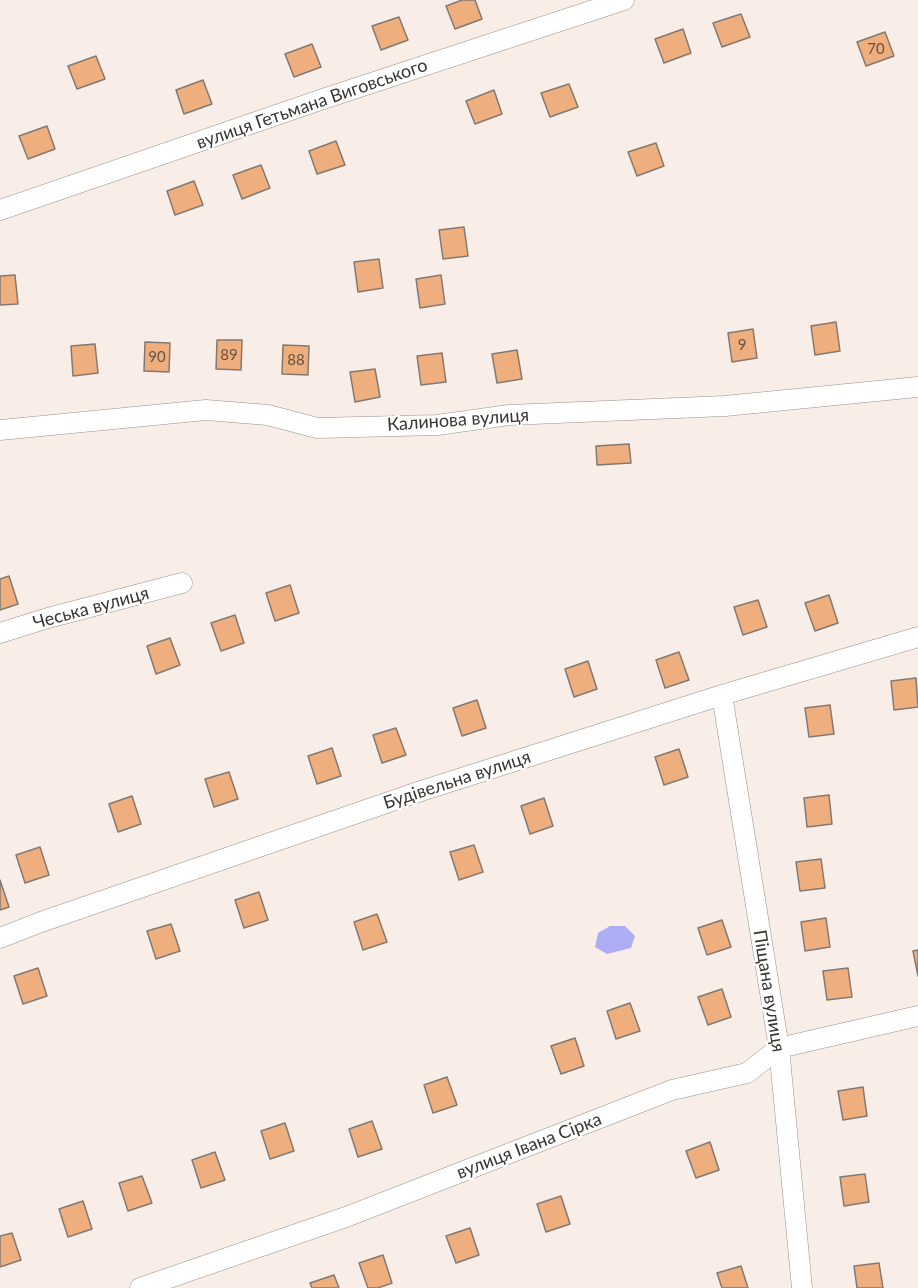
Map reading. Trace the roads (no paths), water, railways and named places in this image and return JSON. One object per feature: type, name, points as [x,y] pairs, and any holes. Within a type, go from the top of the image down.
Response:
[{"type":"street","name":"вулиця Гетьмана Виговського","points":[[0,210],[323,99],[624,0]]},
{"type":"street","name":"Калинова вулиця","points":[[0,430],[206,410],[268,415],[317,428],[437,425],[509,415],[725,406],[918,387]]},
{"type":"street","name":"Чеська вулиця","points":[[0,633],[182,583]]},
{"type":"street","name":"Будівельна вулиця","points":[[0,938],[421,791],[722,695],[918,636]]},
{"type":"street","name":"Піщана вулиця","points":[[722,695],[779,1048],[802,1288]]},
{"type":"street","name":"вулиця Івана Сірка","points":[[140,1288],[346,1217],[672,1090],[747,1073],[779,1048],[918,1016]]},
{"type":"water","points":[[610,926],[625,926],[635,936],[631,948],[607,954],[595,947],[598,933]]}]
